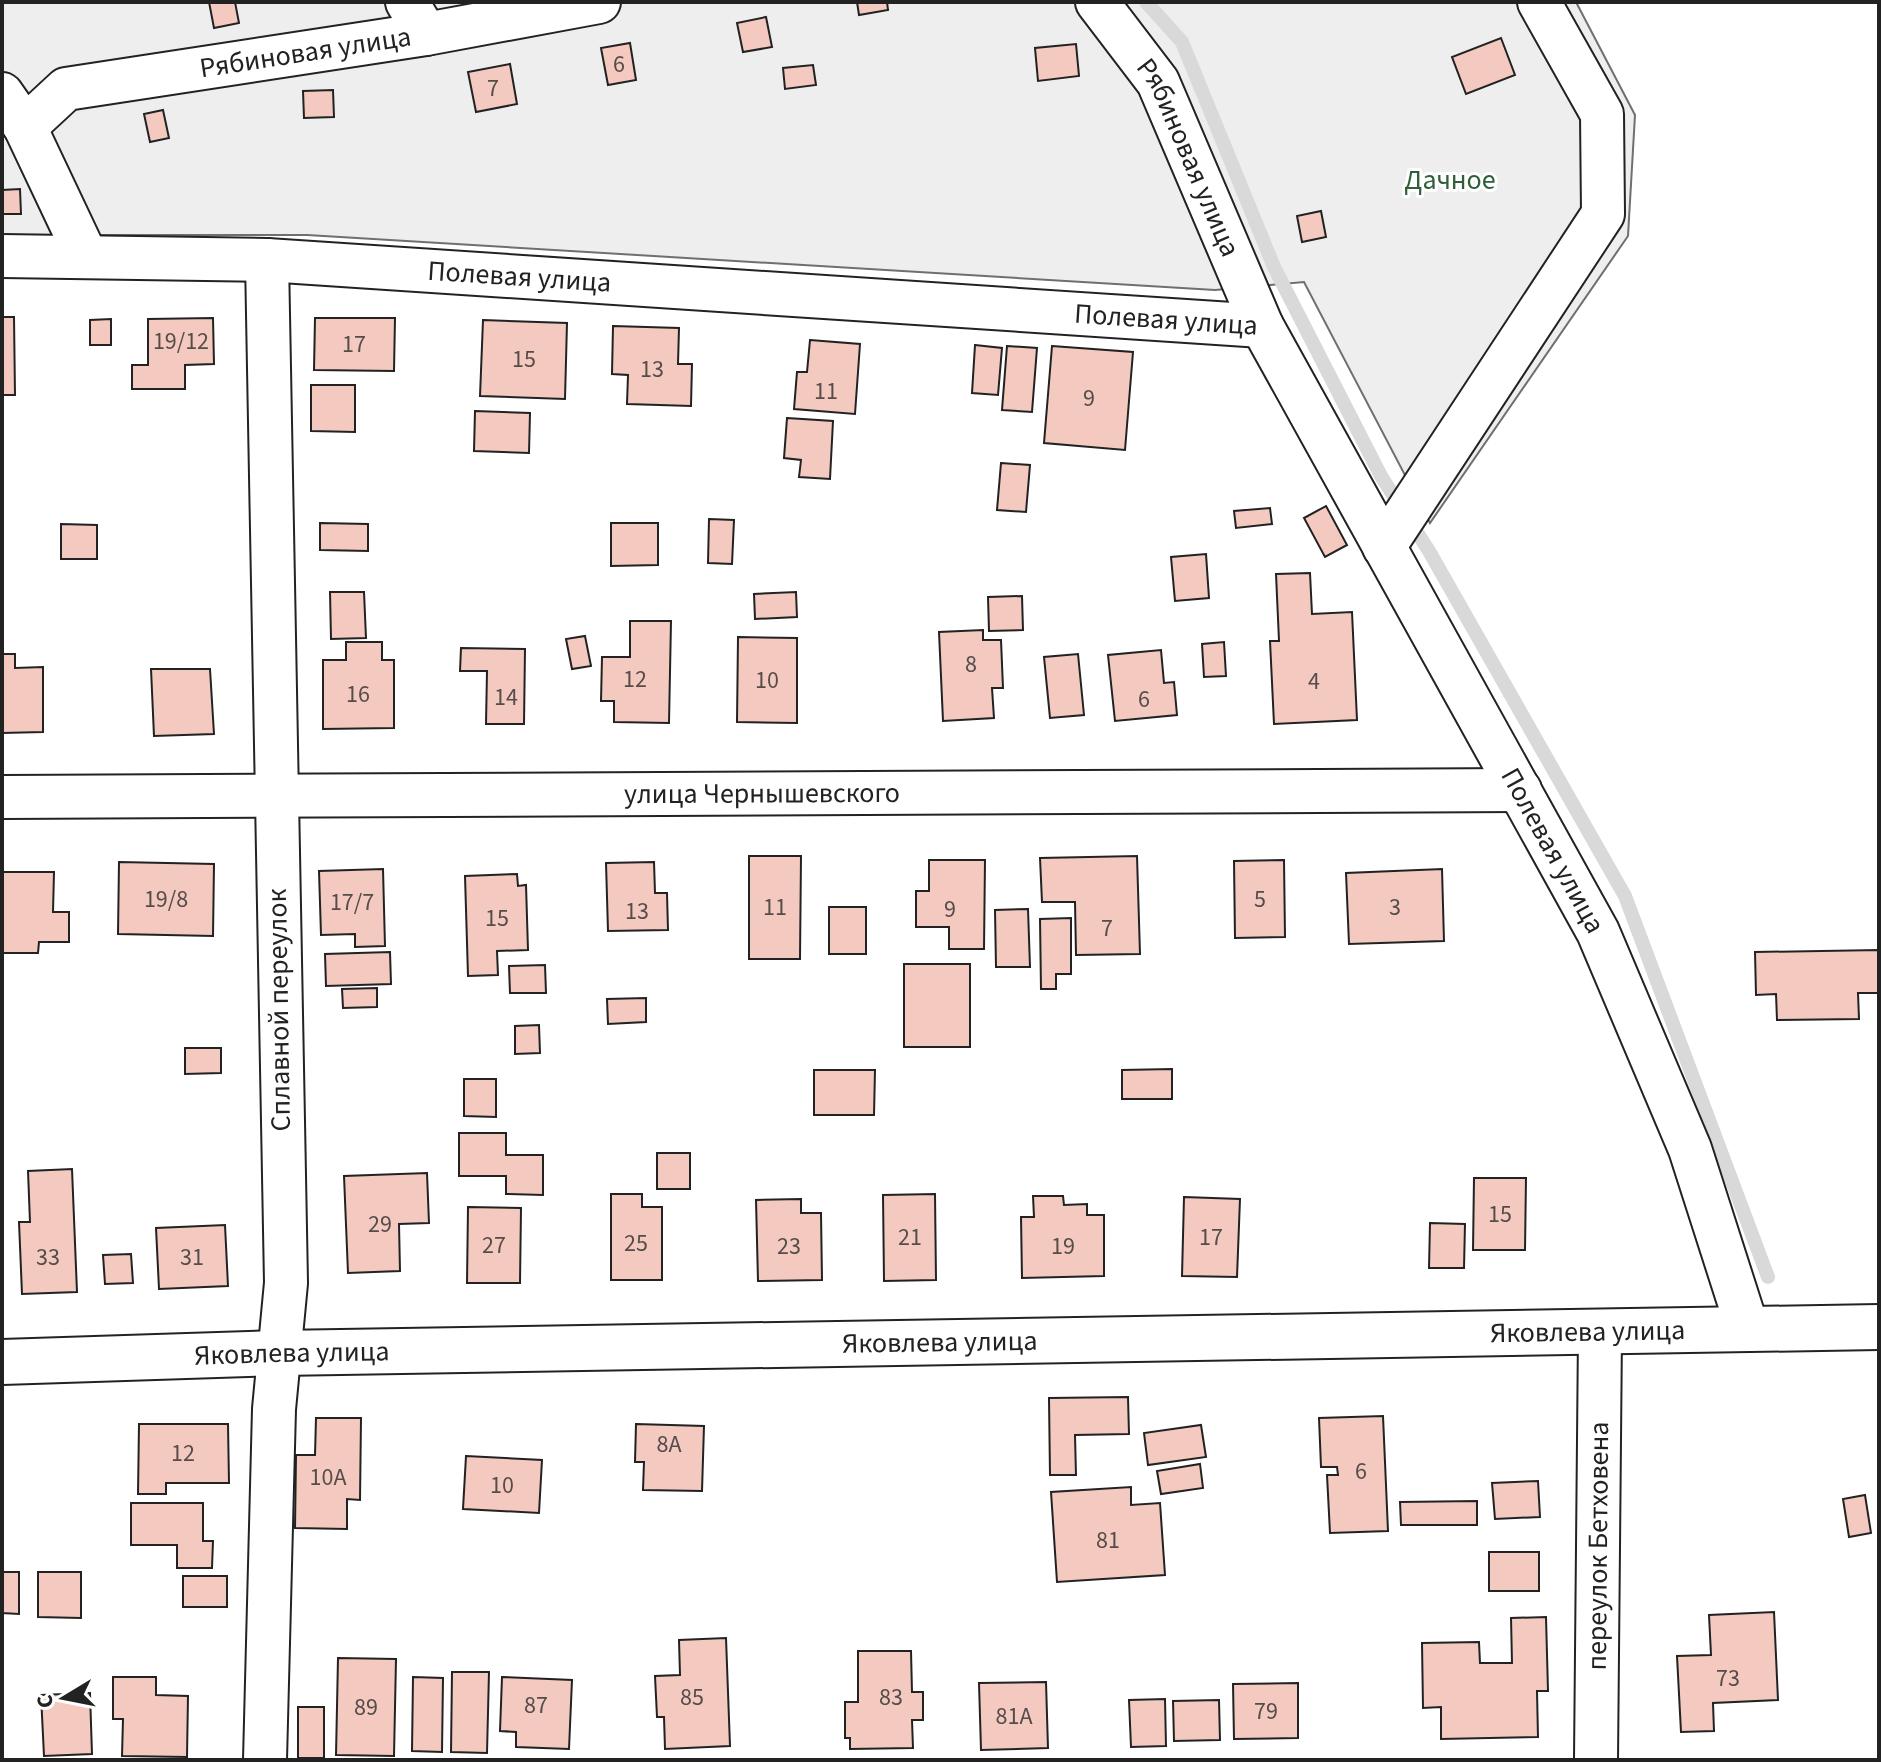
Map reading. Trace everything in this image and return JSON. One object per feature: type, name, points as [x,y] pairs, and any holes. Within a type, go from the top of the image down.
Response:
[{"type":"street","name":"Рябиновая улица","points":[[14,111],[66,89],[417,18],[599,2]]},
{"type":"street","name":"Рябиновая улица","points":[[1097,2],[1158,82],[1262,326]]},
{"type":"street","points":[[1384,547],[1603,214],[1602,114],[1539,2]]},
{"type":"street","points":[[14,111],[86,256]]},
{"type":"street","name":"Полевая улица","points":[[2,256],[267,260],[1262,326],[1598,932],[1690,1149],[1748,1330]]},
{"type":"street","name":"Сплавной переулок","points":[[265,1760],[274,1409],[286,1283],[274,798],[267,260]]},
{"type":"street","name":"улица Чернышевского","points":[[2,797],[1520,790]]},
{"type":"street","name":"Яковлева улица","points":[[2,1362],[279,1353],[1879,1327]]},
{"type":"street","name":"переулок Бетховена","points":[[1596,1760],[1600,1333]]},
{"type":"green space","name":"Дачное","points":[[2,2],[1576,2],[1635,115],[1628,236],[1430,523],[1304,282],[1215,290],[307,235],[2,235]]},
{"type":"building","points":[[209,2],[235,2],[239,23],[214,28]]},
{"type":"building","points":[[857,2],[887,2],[888,10],[859,15]]},
{"type":"building","points":[[766,17],[772,47],[743,52],[737,23]]},
{"type":"building","points":[[1501,38],[1515,75],[1466,94],[1452,57]]},
{"type":"building","points":[[630,43],[636,80],[608,85],[601,48]]},
{"type":"building","points":[[1076,44],[1079,76],[1038,81],[1035,48]]},
{"type":"building","points":[[510,64],[517,104],[476,112],[468,72]]},
{"type":"building","points":[[813,65],[816,85],[785,89],[783,68]]},
{"type":"building","points":[[333,90],[334,117],[304,118],[303,91]]},
{"type":"building","points":[[163,110],[169,138],[150,142],[144,114]]},
{"type":"building","points":[[20,189],[21,214],[2,214],[2,190]]},
{"type":"building","points":[[1321,211],[1326,237],[1302,242],[1297,216]]},
{"type":"building","points":[[2,317],[14,317],[15,395],[2,395]]},
{"type":"building","points":[[213,318],[214,364],[185,365],[185,389],[132,389],[132,365],[148,365],[148,319]]},
{"type":"building","points":[[315,318],[395,318],[394,371],[314,370]]},
{"type":"building","points":[[111,319],[111,345],[90,345],[90,320]]},
{"type":"building","points":[[483,320],[567,323],[565,399],[480,396]]},
{"type":"building","points":[[613,326],[679,328],[678,364],[692,364],[691,406],[627,404],[628,375],[612,374]]},
{"type":"building","points":[[810,340],[860,344],[855,414],[794,409],[797,372],[807,372]]},
{"type":"building","points":[[975,345],[1002,348],[998,395],[972,393]]},
{"type":"building","points":[[1007,346],[1037,348],[1032,412],[1002,410]]},
{"type":"building","points":[[1052,346],[1133,352],[1125,450],[1044,443]]},
{"type":"building","points":[[311,385],[355,385],[355,432],[311,431]]},
{"type":"building","points":[[475,411],[530,413],[529,453],[474,451]]},
{"type":"building","points":[[787,418],[833,421],[830,479],[799,477],[801,460],[784,458]]},
{"type":"building","points":[[1001,463],[1030,465],[1026,512],[997,510]]},
{"type":"building","points":[[1326,506],[1347,545],[1325,557],[1304,518]]},
{"type":"building","points":[[1270,508],[1272,524],[1236,528],[1234,511]]},
{"type":"building","points":[[709,519],[734,520],[732,564],[708,563]]},
{"type":"building","points":[[320,523],[368,524],[368,551],[320,550]]},
{"type":"building","points":[[611,523],[658,523],[658,565],[611,566]]},
{"type":"building","points":[[61,524],[97,525],[97,559],[61,559]]},
{"type":"building","points":[[1206,554],[1209,598],[1175,601],[1171,557]]},
{"type":"building","points":[[1310,573],[1312,614],[1352,612],[1357,720],[1274,724],[1270,641],[1279,641],[1276,574]]},
{"type":"building","points":[[330,592],[364,592],[366,638],[331,639]]},
{"type":"building","points":[[796,592],[797,617],[755,619],[754,594]]},
{"type":"building","points":[[1022,596],[1023,630],[989,631],[988,597]]},
{"type":"building","points":[[630,621],[671,621],[669,723],[614,722],[614,701],[601,701],[602,657],[630,657]]},
{"type":"building","points":[[983,630],[983,640],[1001,640],[1003,688],[992,688],[994,718],[943,721],[939,632]]},
{"type":"building","points":[[585,636],[591,666],[572,669],[566,639]]},
{"type":"building","points":[[738,637],[797,638],[797,723],[737,722]]},
{"type":"building","points":[[346,642],[382,642],[382,660],[394,660],[394,728],[323,729],[323,660],[346,660]]},
{"type":"building","points":[[1224,642],[1226,676],[1204,677],[1202,644]]},
{"type":"building","points":[[461,648],[525,649],[524,724],[486,724],[487,671],[460,671]]},
{"type":"building","points":[[1161,650],[1164,683],[1174,682],[1177,715],[1115,721],[1108,655]]},
{"type":"building","points":[[2,654],[15,654],[15,668],[43,667],[43,732],[2,733]]},
{"type":"building","points":[[1078,654],[1084,715],[1050,718],[1044,657]]},
{"type":"building","points":[[151,669],[210,669],[214,734],[154,736]]},
{"type":"building","points":[[749,856],[801,856],[800,959],[749,959]]},
{"type":"building","points":[[1137,856],[1140,954],[1076,955],[1075,902],[1042,902],[1040,858]]},
{"type":"building","points":[[929,860],[985,860],[984,949],[949,949],[949,927],[916,927],[916,891],[929,891]]},
{"type":"building","points":[[1284,860],[1285,937],[1235,938],[1234,861]]},
{"type":"building","points":[[119,862],[214,864],[213,936],[118,934]]},
{"type":"building","points":[[654,862],[655,893],[667,893],[668,930],[608,931],[606,863]]},
{"type":"building","points":[[383,869],[385,946],[355,947],[355,934],[321,935],[319,871]]},
{"type":"building","points":[[1442,869],[1444,941],[1349,944],[1346,873]]},
{"type":"building","points":[[2,872],[54,872],[53,912],[69,912],[69,942],[39,942],[38,953],[2,953]]},
{"type":"building","points":[[517,874],[518,886],[526,885],[528,950],[497,951],[498,975],[468,976],[465,876]]},
{"type":"building","points":[[829,907],[866,907],[866,954],[829,954]]},
{"type":"building","points":[[1028,909],[1030,967],[996,967],[995,910]]},
{"type":"building","points":[[1071,918],[1071,974],[1056,974],[1056,989],[1041,989],[1040,919]]},
{"type":"building","points":[[1879,950],[1879,993],[1858,993],[1859,1019],[1777,1020],[1776,994],[1756,995],[1755,952]]},
{"type":"building","points":[[390,952],[391,984],[326,986],[325,954]]},
{"type":"building","points":[[904,964],[970,964],[970,1047],[904,1047]]},
{"type":"building","points":[[545,965],[546,993],[510,993],[509,966]]},
{"type":"building","points":[[377,988],[377,1007],[343,1008],[342,989]]},
{"type":"building","points":[[646,998],[646,1022],[608,1024],[607,999]]},
{"type":"building","points":[[539,1025],[540,1053],[515,1054],[515,1026]]},
{"type":"building","points":[[185,1048],[221,1048],[221,1073],[185,1074]]},
{"type":"building","points":[[1172,1069],[1172,1099],[1122,1099],[1122,1070]]},
{"type":"building","points":[[814,1070],[875,1070],[874,1115],[814,1115]]},
{"type":"building","points":[[464,1079],[496,1079],[496,1117],[464,1116]]},
{"type":"building","points":[[459,1133],[506,1133],[506,1155],[543,1155],[543,1195],[506,1194],[506,1176],[459,1176]]},
{"type":"building","points":[[657,1153],[690,1153],[690,1189],[657,1189]]},
{"type":"building","points":[[72,1169],[77,1292],[22,1294],[19,1222],[30,1222],[28,1171]]},
{"type":"building","points":[[427,1173],[429,1223],[399,1224],[400,1271],[348,1273],[344,1176]]},
{"type":"building","points":[[1474,1178],[1526,1178],[1525,1250],[1473,1250]]},
{"type":"building","points":[[611,1194],[642,1194],[642,1207],[662,1207],[662,1280],[611,1280]]},
{"type":"building","points":[[935,1194],[936,1280],[884,1281],[883,1195]]},
{"type":"building","points":[[1033,1196],[1063,1196],[1064,1205],[1087,1204],[1087,1215],[1104,1215],[1104,1276],[1022,1278],[1021,1217],[1034,1217]]},
{"type":"building","points":[[1184,1197],[1240,1199],[1237,1277],[1182,1276]]},
{"type":"building","points":[[801,1199],[801,1213],[821,1213],[822,1280],[758,1281],[756,1200]]},
{"type":"building","points":[[468,1207],[521,1208],[520,1283],[467,1283]]},
{"type":"building","points":[[1430,1223],[1465,1224],[1464,1268],[1429,1268]]},
{"type":"building","points":[[225,1225],[228,1286],[159,1289],[156,1228]]},
{"type":"building","points":[[131,1254],[133,1283],[105,1284],[103,1255]]},
{"type":"building","points":[[1128,1397],[1129,1434],[1075,1435],[1076,1475],[1050,1475],[1049,1398]]},
{"type":"building","points":[[1383,1416],[1388,1531],[1330,1533],[1327,1475],[1338,1475],[1337,1467],[1321,1467],[1319,1418]]},
{"type":"building","points":[[316,1418],[361,1418],[360,1500],[347,1499],[347,1529],[295,1528],[296,1455],[315,1455]]},
{"type":"building","points":[[139,1424],[228,1424],[229,1483],[166,1483],[166,1494],[138,1494]]},
{"type":"building","points":[[636,1424],[704,1426],[702,1491],[643,1490],[644,1462],[635,1462]]},
{"type":"building","points":[[1201,1425],[1206,1457],[1148,1465],[1144,1433]]},
{"type":"building","points":[[466,1456],[542,1460],[539,1513],[463,1509]]},
{"type":"building","points":[[1200,1464],[1203,1488],[1161,1494],[1157,1471]]},
{"type":"building","points":[[1538,1481],[1540,1517],[1495,1519],[1492,1483]]},
{"type":"building","points":[[1131,1487],[1131,1505],[1160,1503],[1165,1575],[1057,1582],[1051,1492]]},
{"type":"building","points":[[1865,1495],[1871,1533],[1849,1537],[1843,1499]]},
{"type":"building","points":[[1477,1501],[1477,1525],[1401,1525],[1400,1502]]},
{"type":"building","points":[[131,1503],[203,1503],[203,1541],[213,1541],[212,1568],[177,1568],[177,1545],[131,1545]]},
{"type":"building","points":[[1489,1552],[1539,1552],[1539,1591],[1489,1591]]},
{"type":"building","points":[[2,1572],[19,1572],[19,1614],[2,1613]]},
{"type":"building","points":[[38,1572],[81,1572],[81,1618],[38,1617]]},
{"type":"building","points":[[183,1576],[227,1576],[227,1607],[183,1607]]},
{"type":"building","points":[[1774,1612],[1778,1700],[1713,1703],[1714,1731],[1681,1732],[1677,1656],[1711,1655],[1709,1615]]},
{"type":"building","points":[[1546,1617],[1548,1691],[1537,1691],[1538,1737],[1441,1739],[1441,1707],[1423,1708],[1422,1643],[1479,1642],[1480,1663],[1512,1663],[1511,1618]]},
{"type":"building","points":[[726,1638],[730,1746],[665,1749],[664,1717],[657,1717],[655,1676],[680,1675],[679,1640]]},
{"type":"building","points":[[858,1651],[911,1651],[912,1692],[923,1692],[923,1720],[912,1720],[913,1748],[850,1749],[850,1738],[845,1738],[845,1702],[858,1702]]},
{"type":"building","points":[[338,1658],[396,1659],[394,1756],[336,1755]]},
{"type":"building","points":[[452,1672],[489,1672],[487,1753],[451,1752]]},
{"type":"building","points":[[113,1677],[156,1677],[156,1695],[188,1696],[187,1757],[122,1756],[123,1719],[113,1719]]},
{"type":"building","points":[[413,1677],[443,1678],[442,1752],[412,1751]]},
{"type":"building","points":[[502,1677],[572,1680],[569,1749],[516,1747],[516,1732],[500,1731]]},
{"type":"building","points":[[1046,1682],[1048,1748],[981,1750],[979,1683]]},
{"type":"building","points":[[1298,1683],[1298,1738],[1234,1739],[1233,1684]]},
{"type":"building","points":[[90,1693],[92,1754],[44,1756],[41,1695]]},
{"type":"building","points":[[1165,1699],[1166,1746],[1131,1747],[1129,1700]]},
{"type":"building","points":[[1219,1700],[1220,1740],[1174,1741],[1173,1701]]},
{"type":"building","points":[[298,1707],[324,1707],[324,1758],[298,1758]]},
{"type":"waterway","points":[[1146,2],[1182,42],[1274,267],[1381,476],[1429,551],[1625,896],[1768,1277]]}]
